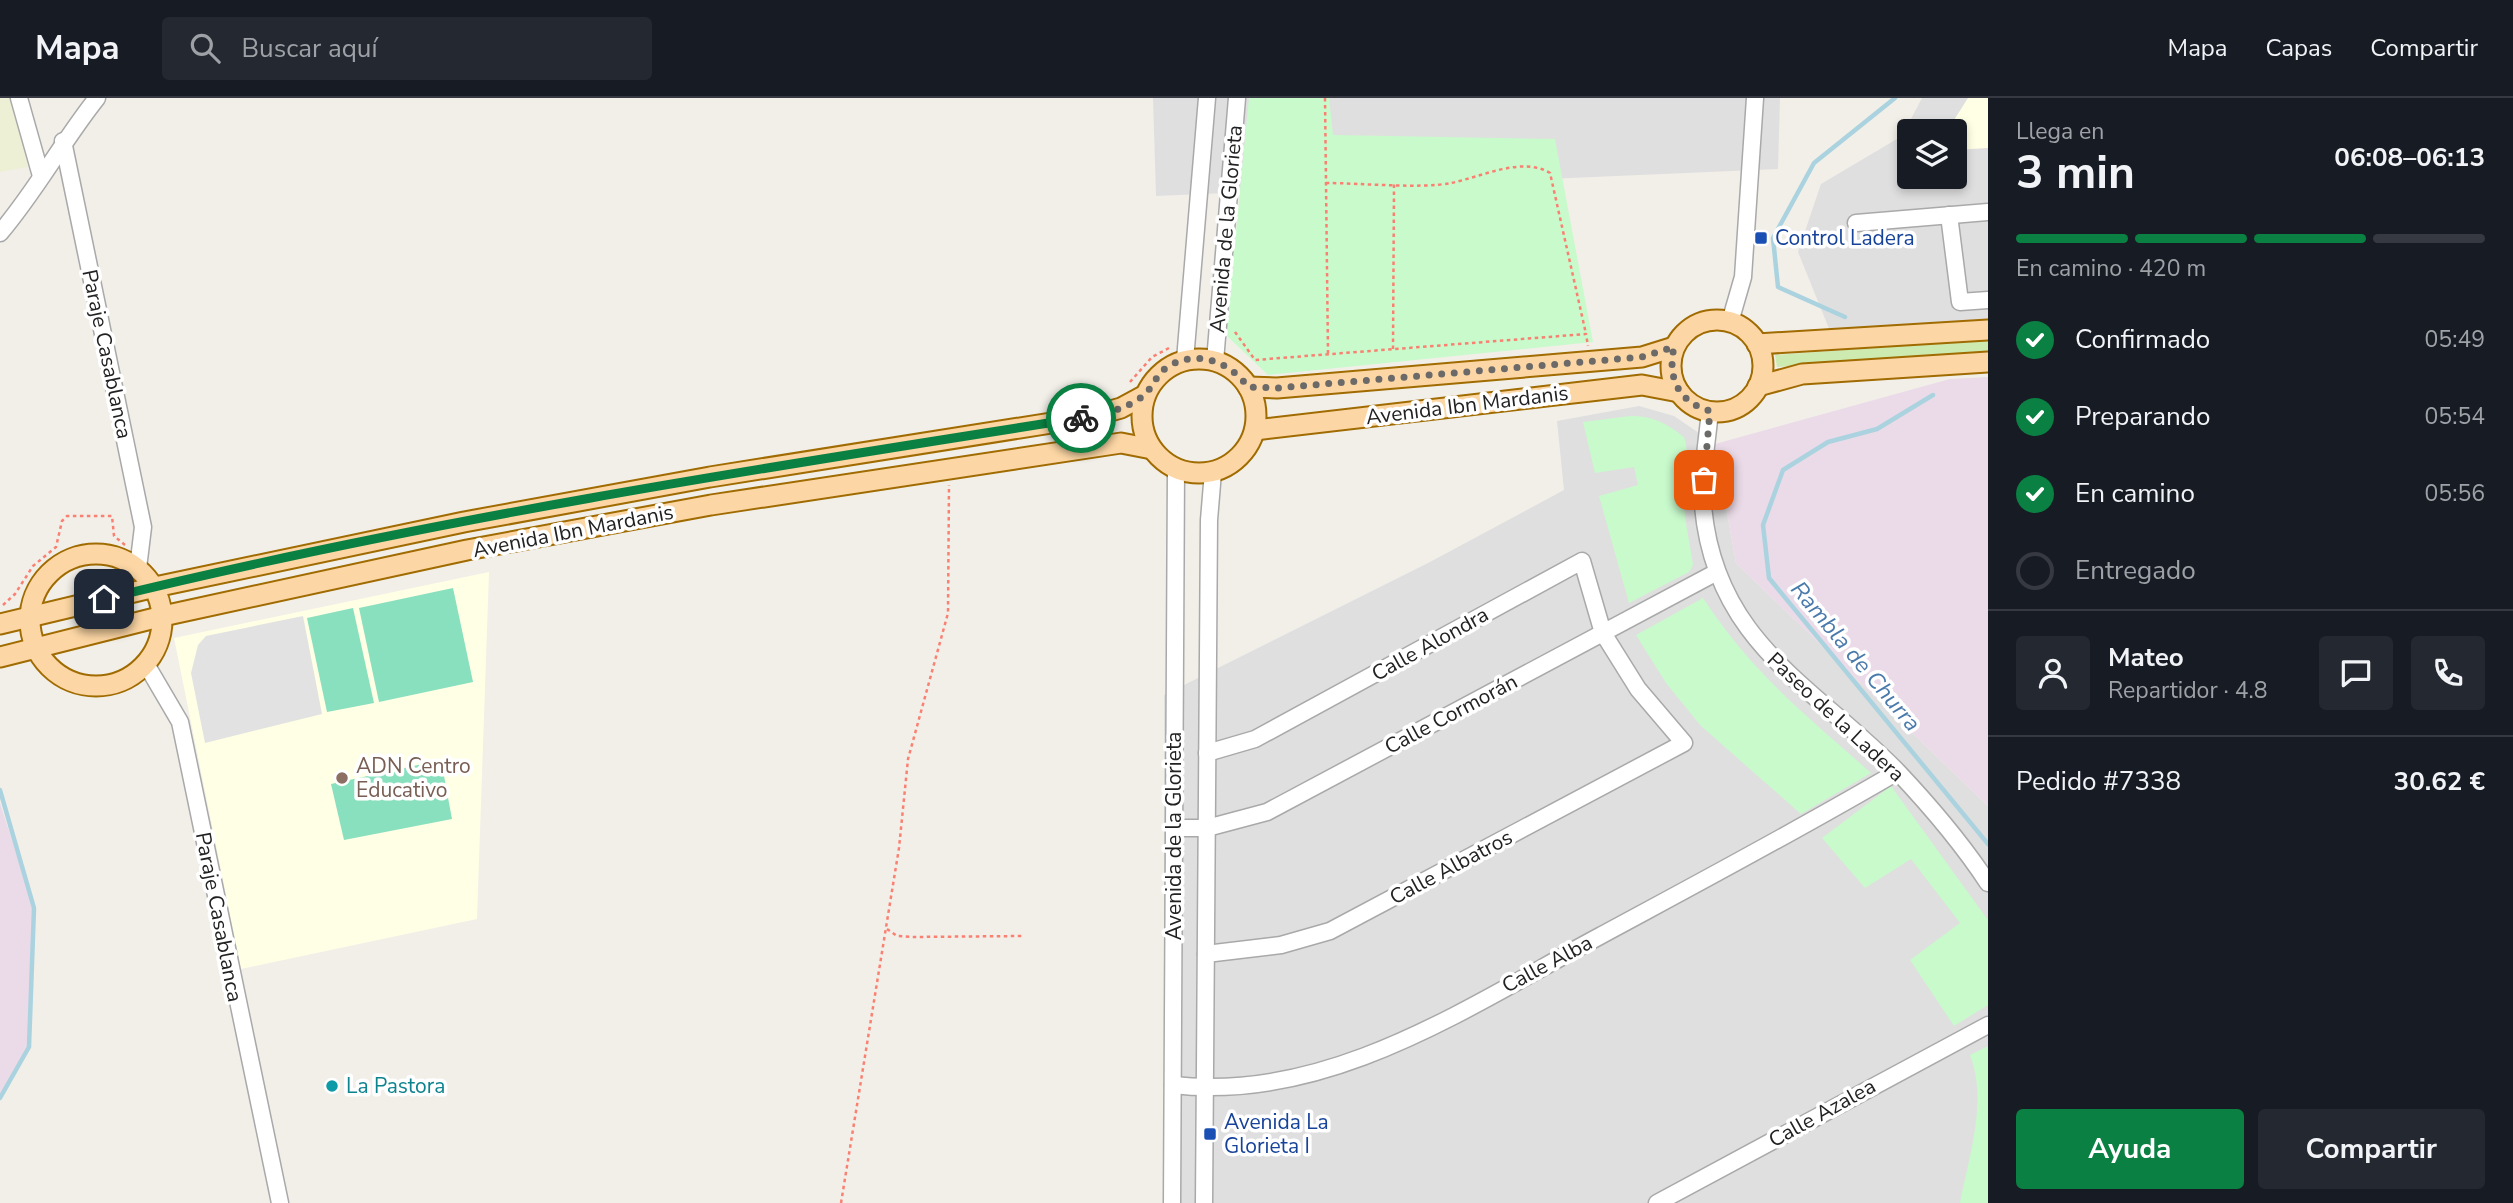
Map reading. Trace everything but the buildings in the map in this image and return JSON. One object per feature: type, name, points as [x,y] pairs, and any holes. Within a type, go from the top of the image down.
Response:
[{"type":"main road","points":[[1758,386],[1762,357],[1757,344],[1741,327],[1717,320],[1691,327],[1674,347],[1672,378],[1679,392],[1687,401],[1710,411],[1738,407],[1758,386],[1802,374],[1988,362]]},
{"type":"main road","points":[[1757,344],[1988,330]]},
{"type":"main road","name":"Avenida Ibn Mardanis","points":[[1248,387],[1277,388],[1642,357],[1674,347]]},
{"type":"main road","points":[[1185,360],[1215,361],[1240,375],[1248,387],[1255,408],[1255,430],[1240,457],[1213,472],[1195,473],[1176,469],[1152,449],[1143,432],[1141,414],[1145,395],[1154,379],[1168,367],[1185,360]]},
{"type":"main road","name":"Avenida Ibn Mardanis","points":[[1255,430],[1642,385],[1679,392]]},
{"type":"main road","name":"Avenida Ibn Mardanis","points":[[0,624],[155,587],[464,522],[710,477],[1089,417],[1121,408],[1145,395]]},
{"type":"main road","name":"Avenida Ibn Mardanis","points":[[0,657],[37,650],[163,616],[481,548],[712,505],[1121,443],[1152,449]]},
{"type":"main road","points":[[92,553],[117,556],[138,568],[155,587],[163,616],[159,642],[146,664],[126,680],[101,686],[75,683],[52,670],[37,650],[29,618],[34,594],[48,573],[68,559],[92,553]]},
{"type":"street","points":[[19,98],[41,176]]},
{"type":"street","points":[[0,233],[63,141],[97,98]]},
{"type":"street","name":"Avenida de la Glorieta","points":[[1185,360],[1207,98]]},
{"type":"street","name":"Avenida de la Glorieta","points":[[1215,361],[1237,98]]},
{"type":"street","points":[[1730,322],[1743,277],[1755,98]]},
{"type":"street","name":"Paraje Casablanca","points":[[63,141],[143,527],[138,568]]},
{"type":"street","points":[[1856,223],[1988,212]]},
{"type":"street","points":[[1949,215],[1960,302],[1988,300]]},
{"type":"street","name":"Paseo de la Ladera","points":[[1710,411],[1703,506],[1717,572],[1731,602],[1766,651],[1810,696],[1897,772],[1988,883]]},
{"type":"street","name":"Avenida de la Glorieta","points":[[1172,1203],[1176,469]]},
{"type":"street","name":"Avenida de la Glorieta","points":[[1204,1203],[1209,520],[1213,472]]},
{"type":"street","name":"Calle Alondra","points":[[1207,753],[1255,738],[1582,561],[1603,633]]},
{"type":"street","name":"Calle Cormorán","points":[[1175,828],[1207,828],[1267,812],[1717,572]]},
{"type":"street","name":"Calle Albatros","points":[[1206,954],[1281,946],[1330,931],[1684,743],[1638,689],[1603,633]]},
{"type":"street","name":"Paraje Casablanca","points":[[146,664],[180,722],[238,1014],[255,1072],[280,1203]]},
{"type":"street","name":"Calle Alba","points":[[1173,1085],[1205,1088],[1309,1075],[1379,1050],[1449,1016],[1800,829],[1897,772]]},
{"type":"street","name":"Calle Azalea","points":[[1657,1203],[1988,1025]]},
{"type":"path","points":[[1325,98],[1328,354]]},
{"type":"path","points":[[1326,183],[1448,184],[1535,166],[1550,173],[1591,361]]},
{"type":"path","points":[[1393,349],[1394,183]]},
{"type":"path","points":[[1218,331],[1231,327],[1255,360],[1586,334]]},
{"type":"path","points":[[1126,387],[1140,368],[1174,344],[1186,330]]},
{"type":"path","points":[[841,1203],[900,848],[908,759],[948,613],[949,468]]},
{"type":"path","points":[[0,606],[15,594],[33,566],[56,547],[62,521],[66,516],[112,516],[116,541],[125,545],[131,542],[137,528],[143,527]]},
{"type":"path","points":[[887,929],[897,936],[913,937],[1023,936]]},
{"type":"shaded area","points":[[0,98],[12,98],[28,167],[0,172]]},
{"type":"shaded area","points":[[1153,98],[1780,98],[1778,169],[1156,196]]},
{"type":"shaded area","points":[[1922,98],[1988,98],[1988,321],[1830,331],[1798,252],[1821,184],[1897,139],[1897,189],[1967,189],[1967,119],[1911,119]]},
{"type":"shaded area","points":[[1968,98],[1988,98],[1988,148],[1967,149],[1967,119],[1955,119]]},
{"type":"shaded area","points":[[1988,377],[1988,806],[1736,563],[1715,444],[1950,379]]},
{"type":"shaded area","points":[[1639,406],[1674,416],[1715,444],[1736,563],[1988,806],[1988,1203],[1164,1203],[1164,695],[1430,562],[1564,490],[1557,421]]},
{"type":"shaded area","name":"ADN Centro Educativo","points":[[489,572],[477,919],[241,969],[174,638]]},
{"type":"shaded area","points":[[303,616],[322,714],[205,743],[191,673],[198,645],[206,636]]},
{"type":"shaded area","points":[[0,803],[34,908],[29,1047],[0,1098]]},
{"type":"green space","points":[[1249,98],[1329,98],[1333,135],[1555,139],[1593,342],[1268,375],[1226,335]]},
{"type":"green space","points":[[1988,340],[1988,351],[1777,367],[1775,355]]},
{"type":"green space","points":[[1630,416],[1659,421],[1684,437],[1687,453],[1684,507],[1693,565],[1689,572],[1629,603],[1599,496],[1638,485],[1634,467],[1595,473],[1583,422]]},
{"type":"green space","points":[[453,588],[473,682],[379,702],[359,608]]},
{"type":"green space","points":[[1703,598],[1741,649],[1781,692],[1871,773],[1801,814],[1701,726],[1666,683],[1636,635]]},
{"type":"green space","points":[[353,608],[374,703],[327,712],[307,618]]},
{"type":"green space","points":[[441,760],[452,819],[344,840],[331,784]]},
{"type":"green space","points":[[1891,786],[1988,920],[1988,1005],[1954,1026],[1910,960],[1960,923],[1911,859],[1865,888],[1822,838]]},
{"type":"green space","points":[[1988,1046],[1988,1203],[1960,1203],[1977,1109],[1975,1072],[1970,1055]]},
{"type":"waterway","name":"Rambla de Churra","points":[[1845,317],[1778,287],[1773,238],[1814,163],[1895,98]]},
{"type":"waterway","name":"Rambla de Churra","points":[[1933,395],[1877,429],[1828,442],[1783,470],[1763,525],[1769,578],[1988,844]]},
{"type":"waterway","points":[[0,790],[34,908],[29,1047],[0,1098]]},
{"type":"way so far","points":[[1081,418],[1121,408],[1145,395],[1154,379],[1168,367],[1185,360],[1200,358],[1228,367],[1240,375],[1248,387],[1277,388],[1642,357],[1674,347],[1672,378],[1679,392],[1698,408],[1710,411],[1704,480]]},
{"type":"place","name":"Control Ladera","points":[[1761,238]]},
{"type":"place","name":"ADN Centro Educativo","points":[[342,778]]},
{"type":"place","name":"La Pastora","points":[[332,1086]]},
{"type":"place","name":"Avenida La Glorieta I","points":[[1210,1134]]},
{"type":"route","points":[[104,599],[464,522],[710,477],[1081,418]]}]
